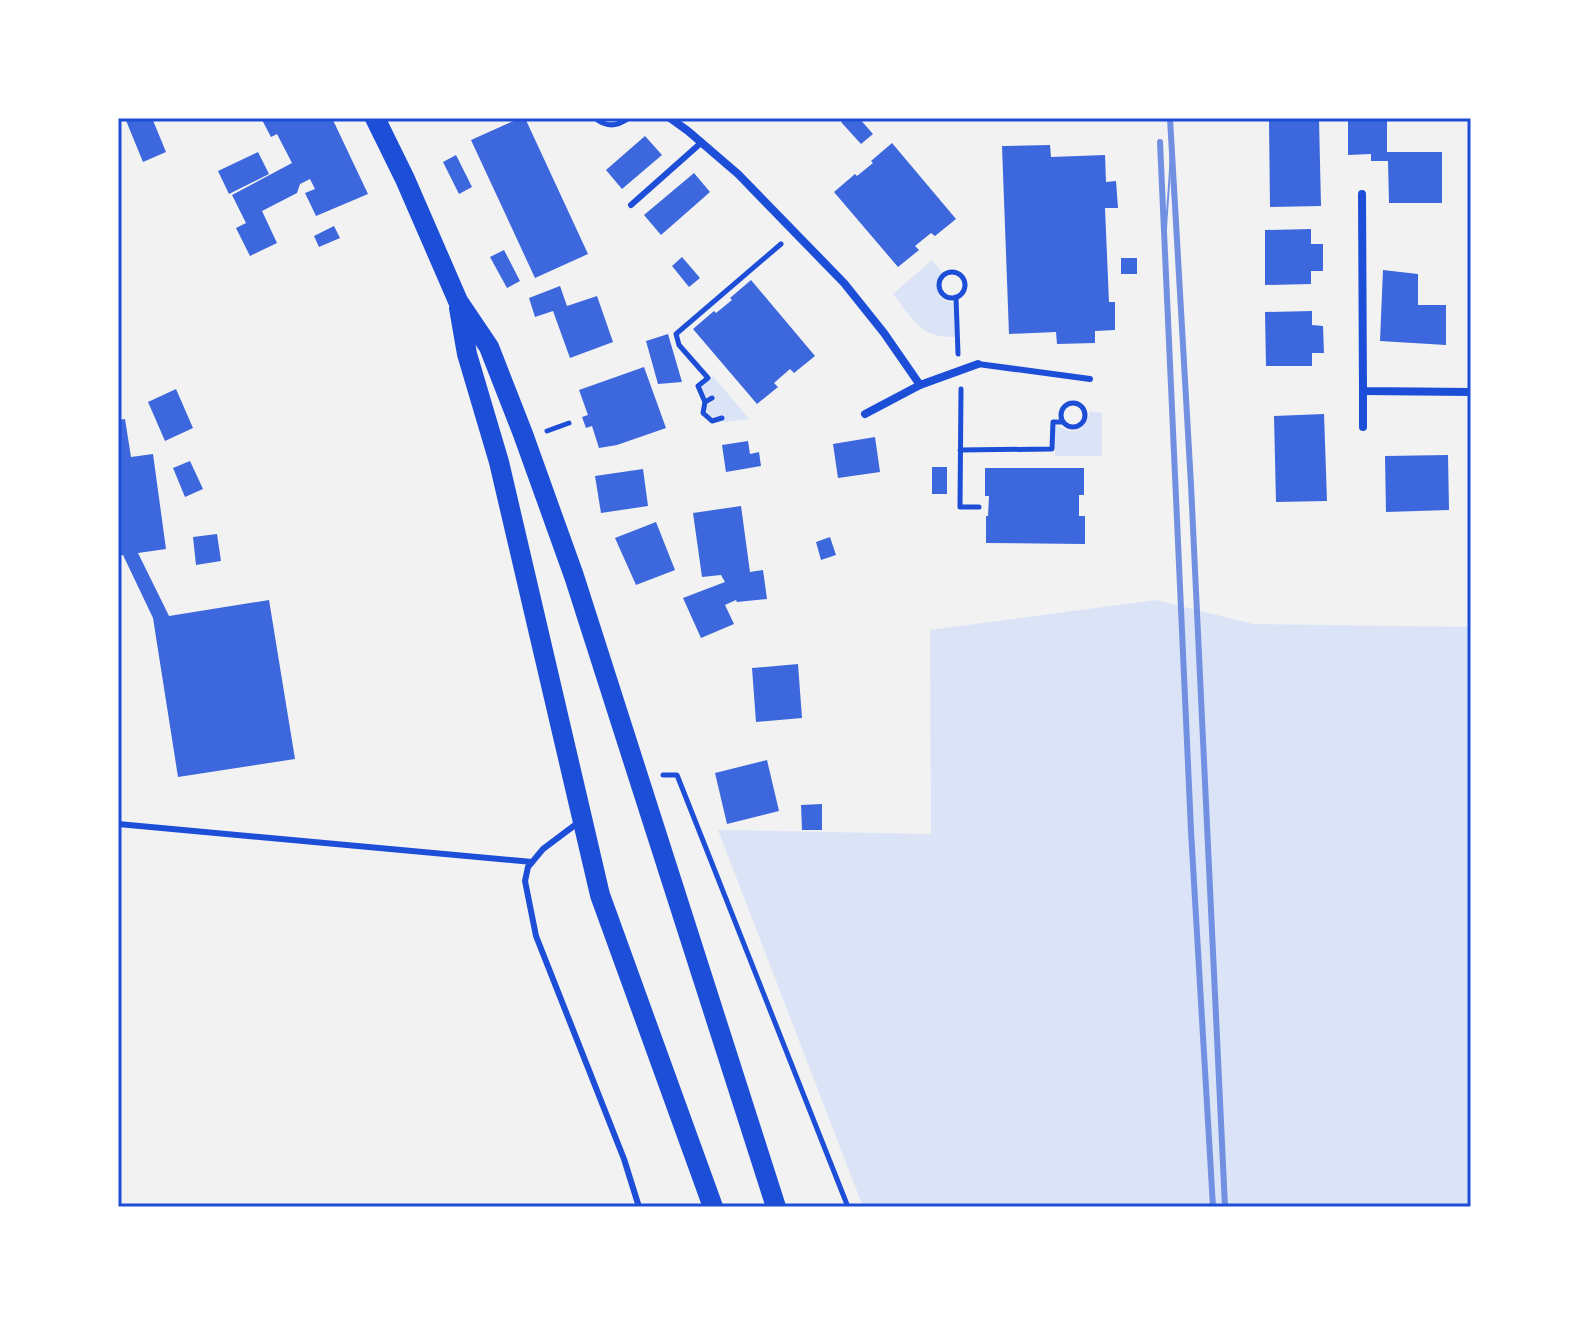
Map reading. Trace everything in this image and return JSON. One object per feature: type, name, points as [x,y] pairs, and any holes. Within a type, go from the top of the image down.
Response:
[{"type":"main road","points":[[375,118],[458,301],[489,347],[523,434],[574,576],[776,1207]]},
{"type":"main road","points":[[458,301],[467,354],[499,462],[600,895],[713,1207]]},
{"type":"street","points":[[670,118],[749,184],[844,283],[920,385]]},
{"type":"street","points":[[1362,194],[1363,427]]},
{"type":"street","points":[[865,414],[920,385],[978,364]]},
{"type":"street","points":[[1363,391],[1471,392]]},
{"type":"lane","points":[[631,205],[702,142]]},
{"type":"lane","points":[[978,364],[1090,379]]},
{"type":"lane","points":[[582,820],[543,849],[528,867],[525,881],[536,936],[624,1159],[639,1207]]},
{"type":"lane","points":[[118,824],[532,862]]},
{"type":"path","points":[[595,118],[615,125],[629,118]]},
{"type":"path","points":[[705,402],[698,386],[708,378],[679,345],[676,334],[782,244]]},
{"type":"path","points":[[946,274],[958,274],[964,280],[963,293],[956,297],[944,295],[940,288],[941,279],[946,274]]},
{"type":"path","points":[[956,297],[958,371]]},
{"type":"path","points":[[961,388],[960,507],[979,507]]},
{"type":"path","points":[[712,398],[705,402],[702,409],[705,417],[712,421],[722,418]]},
{"type":"path","points":[[960,450],[1052,449],[1053,422],[1063,422],[1070,427],[1081,423],[1085,416],[1083,408],[1073,403],[1065,405],[1061,415],[1063,422]]},
{"type":"path","points":[[542,433],[569,423]]},
{"type":"path","points":[[677,775],[848,1207]]},
{"type":"shaded area","points":[[932,260],[942,273],[936,282],[937,290],[943,299],[954,302],[955,337],[925,330],[912,319],[893,294]]},
{"type":"shaded area","points":[[713,376],[749,419],[724,422],[719,416],[710,417],[706,406],[713,401],[711,395],[706,397],[701,387]]},
{"type":"shaded area","points":[[1090,411],[1102,413],[1102,456],[1055,456],[1055,425],[1076,431],[1086,423]]},
{"type":"shaded area","points":[[1156,600],[1253,624],[1471,627],[1471,1207],[863,1207],[718,830],[931,834],[930,630]]},
{"type":"building","points":[[125,118],[152,118],[166,152],[143,162]]},
{"type":"building","points":[[261,118],[332,118],[368,194],[316,216],[305,193],[315,189],[310,179],[300,184],[297,193],[262,211],[277,243],[250,256],[236,228],[246,223],[232,195],[292,163],[277,134],[271,137]]},
{"type":"building","points":[[525,118],[588,254],[535,278],[471,140]]},
{"type":"building","points":[[846,118],[859,118],[873,134],[861,144],[841,122]]},
{"type":"building","points":[[1348,118],[1387,119],[1387,152],[1442,152],[1442,203],[1389,203],[1388,161],[1371,161],[1371,154],[1348,155]]},
{"type":"building","points":[[1319,119],[1321,206],[1270,207],[1269,120]]},
{"type":"building","points":[[645,136],[662,155],[622,189],[606,170]]},
{"type":"building","points":[[892,143],[956,219],[935,236],[931,233],[915,246],[919,250],[898,267],[834,192],[873,163],[871,161]]},
{"type":"building","points":[[1050,145],[1051,157],[1105,155],[1106,182],[1116,181],[1118,208],[1105,208],[1109,302],[1115,302],[1115,330],[1095,331],[1095,343],[1057,344],[1056,332],[1009,334],[1002,146]]},
{"type":"building","points":[[258,152],[269,174],[229,194],[218,171]]},
{"type":"building","points":[[456,155],[472,187],[459,194],[443,162]]},
{"type":"building","points":[[694,173],[710,192],[661,235],[644,215]]},
{"type":"building","points":[[334,226],[340,238],[319,247],[314,236]]},
{"type":"building","points":[[1311,229],[1311,244],[1323,244],[1323,271],[1311,271],[1311,284],[1265,285],[1265,230]]},
{"type":"building","points":[[504,250],[520,281],[507,288],[490,257]]},
{"type":"building","points":[[682,257],[700,278],[689,287],[672,266]]},
{"type":"building","points":[[1121,258],[1137,258],[1137,274],[1121,274]]},
{"type":"building","points":[[1383,270],[1418,274],[1418,305],[1446,305],[1446,345],[1380,341]]},
{"type":"building","points":[[751,280],[815,356],[794,373],[790,369],[774,383],[778,387],[757,404],[693,329],[732,300],[730,298]]},
{"type":"building","points":[[560,286],[567,306],[597,296],[613,342],[570,358],[553,311],[535,317],[529,298]]},
{"type":"building","points":[[1312,311],[1312,325],[1323,326],[1324,353],[1312,353],[1312,366],[1266,366],[1265,312]]},
{"type":"building","points":[[668,334],[682,382],[658,384],[646,341]]},
{"type":"building","points":[[644,367],[666,428],[599,448],[592,426],[586,428],[582,417],[588,415],[579,390]]},
{"type":"building","points":[[176,389],[193,428],[165,441],[148,402]]},
{"type":"building","points":[[1324,414],[1327,501],[1276,502],[1274,416]]},
{"type":"building","points":[[125,419],[131,457],[153,454],[166,549],[138,553],[169,616],[269,600],[295,759],[178,777],[153,618],[123,555],[118,556],[118,420]]},
{"type":"building","points":[[875,437],[880,472],[838,478],[833,444]]},
{"type":"building","points":[[748,441],[750,454],[759,452],[761,466],[726,472],[722,445]]},
{"type":"building","points":[[1448,455],[1449,510],[1386,512],[1385,456]]},
{"type":"building","points":[[190,461],[203,489],[185,497],[173,468]]},
{"type":"building","points":[[932,467],[947,467],[947,494],[932,494]]},
{"type":"building","points":[[985,468],[1084,468],[1084,495],[1079,495],[1079,516],[1085,516],[1085,544],[986,543],[989,496],[985,496]]},
{"type":"building","points":[[643,469],[648,506],[601,513],[595,476]]},
{"type":"building","points":[[741,506],[750,572],[763,570],[767,599],[736,600],[725,605],[734,624],[701,638],[683,598],[725,582],[721,575],[702,577],[693,513]]},
{"type":"building","points":[[656,522],[675,570],[636,585],[615,538]]},
{"type":"building","points":[[217,534],[221,561],[196,565],[193,537]]},
{"type":"building","points":[[830,537],[836,555],[821,560],[816,542]]},
{"type":"building","points":[[798,664],[802,718],[756,722],[752,668]]},
{"type":"building","points":[[767,760],[779,811],[727,824],[715,773]]},
{"type":"building","points":[[822,804],[822,830],[802,830],[801,805]]},
{"type":"tram line","points":[[1165,267],[1171,140]]},
{"type":"railway","points":[[1170,118],[1191,485],[1225,1207]]},
{"type":"railway","points":[[1160,142],[1191,831],[1213,1207]]}]
